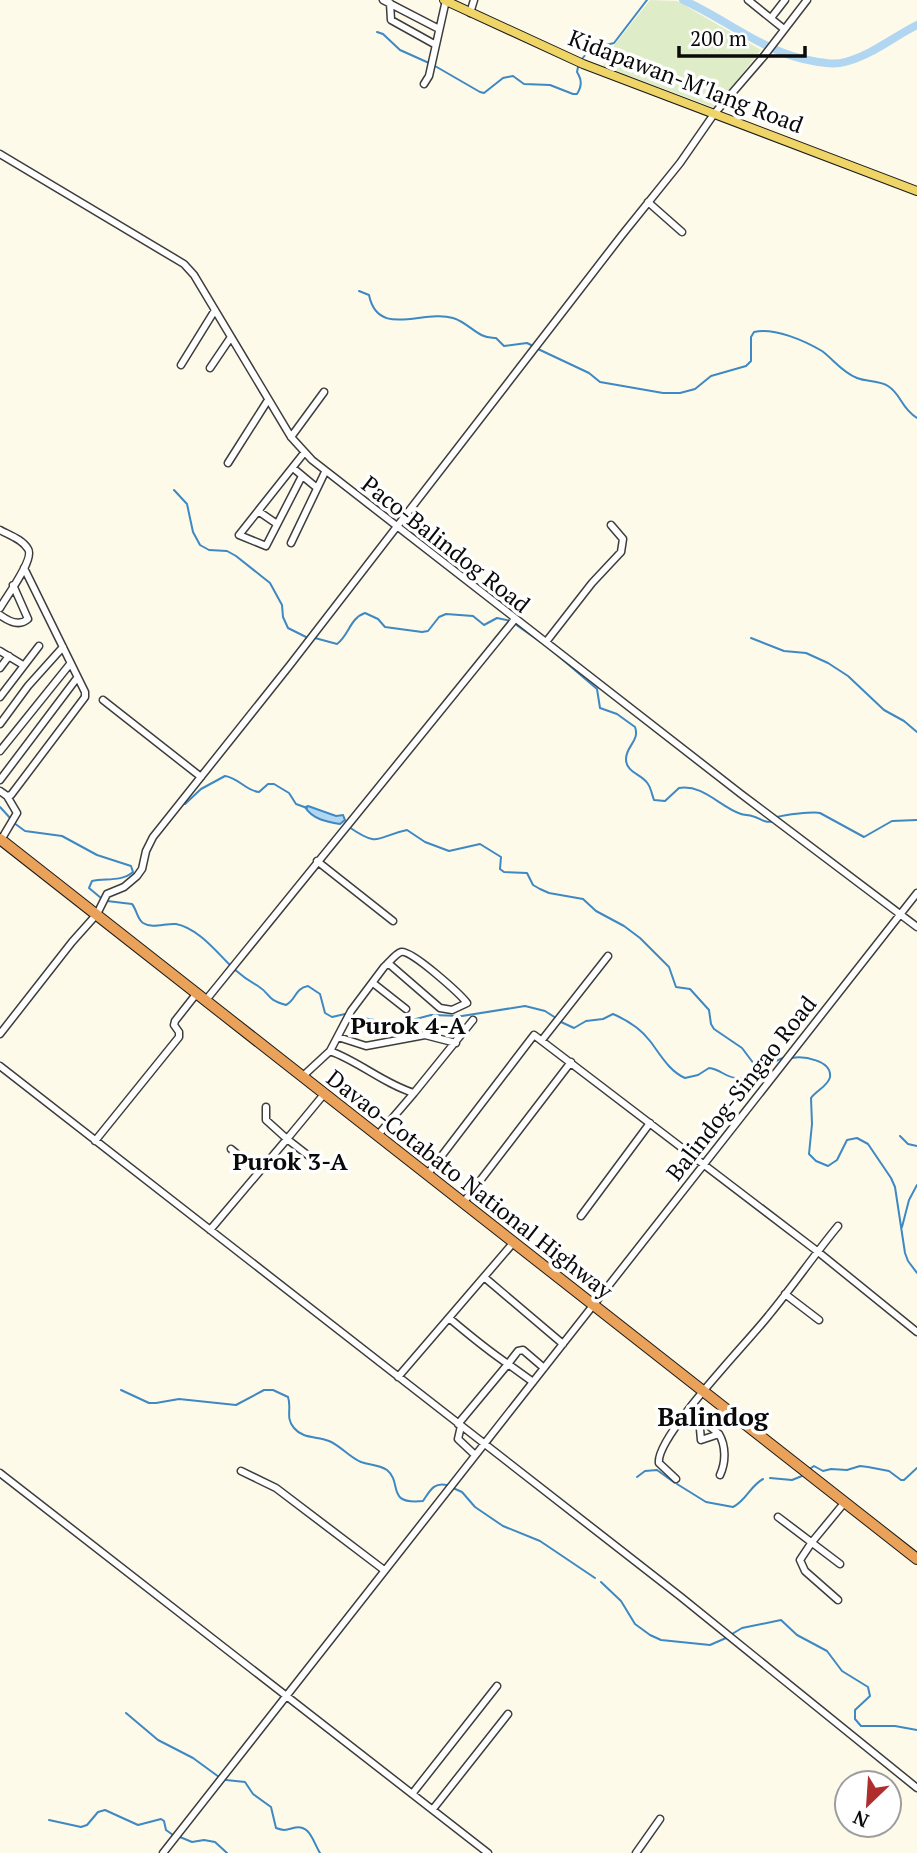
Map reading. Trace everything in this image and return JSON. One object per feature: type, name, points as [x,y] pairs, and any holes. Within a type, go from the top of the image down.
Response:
[{"type":"highway","name":"Davao-Cotabato National Highway","points":[[0,839],[917,1559]]},
{"type":"main road","name":"Kidapawan-M'lang Road","points":[[445,0],[583,64],[917,191]]},
{"type":"street","points":[[424,84],[429,76],[445,0]]},
{"type":"street","points":[[471,11],[474,0]]},
{"type":"street","points":[[471,11],[480,0]]},
{"type":"street","points":[[748,0],[784,29]]},
{"type":"street","points":[[0,1034],[97,914],[109,892],[124,887],[140,873],[153,837],[398,526],[694,144],[714,114],[807,0]]},
{"type":"street","points":[[387,2],[439,29]]},
{"type":"street","points":[[387,2],[391,20],[436,45]]},
{"type":"street","points":[[771,18],[780,2]]},
{"type":"street","name":"Paco-Balindog Road","points":[[0,154],[184,264],[194,275],[291,437],[325,472],[917,927]]},
{"type":"street","points":[[648,202],[682,232]]},
{"type":"street","points":[[181,365],[215,310]]},
{"type":"street","points":[[210,368],[231,337]]},
{"type":"street","points":[[291,437],[324,392]]},
{"type":"street","points":[[229,463],[268,400]]},
{"type":"street","points":[[302,475],[266,547],[239,535],[304,453]]},
{"type":"street","points":[[293,468],[317,488]]},
{"type":"street","points":[[291,543],[325,472]]},
{"type":"street","points":[[258,511],[277,524]]},
{"type":"street","points":[[546,642],[592,583],[621,552],[623,539],[611,525]]},
{"type":"street","points":[[0,530],[28,548],[29,558],[0,608]]},
{"type":"street","points":[[7,796],[13,793],[84,699],[85,692],[24,568]]},
{"type":"street","points":[[0,615],[14,623],[28,620],[13,585]]},
{"type":"street","points":[[94,1141],[178,1037],[175,1021],[202,996],[317,861],[516,619]]},
{"type":"street","points":[[0,696],[39,646]]},
{"type":"street","points":[[0,724],[62,647]]},
{"type":"street","points":[[0,650],[23,665]]},
{"type":"street","points":[[0,668],[9,656]]},
{"type":"street","points":[[0,751],[70,664]]},
{"type":"street","points":[[0,779],[77,678]]},
{"type":"street","points":[[103,701],[201,777]]},
{"type":"street","points":[[0,791],[7,796],[17,813],[0,839]]},
{"type":"street","points":[[317,861],[393,921]]},
{"type":"street","name":"Balindog-Singao Road","points":[[163,1853],[917,893]]},
{"type":"street","points":[[303,1076],[330,1051],[351,1012],[388,963],[402,952],[409,953],[467,1003],[452,1010],[440,1008],[388,963]]},
{"type":"street","points":[[542,1040],[608,956]]},
{"type":"street","points":[[373,983],[406,1009]]},
{"type":"street","points":[[378,1135],[456,1044],[473,1020]]},
{"type":"street","points":[[338,1037],[366,1046],[425,1035],[456,1044]]},
{"type":"street","points":[[427,1175],[534,1035],[817,1251],[917,1332]]},
{"type":"street","points":[[330,1051],[388,1083],[415,1093]]},
{"type":"street","points":[[463,1203],[571,1062]]},
{"type":"street","points":[[0,1066],[681,1597],[917,1788]]},
{"type":"street","points":[[210,1230],[325,1093]]},
{"type":"street","points":[[266,1107],[266,1120],[314,1160]]},
{"type":"street","points":[[581,1216],[649,1123]]},
{"type":"street","points":[[231,1149],[259,1172]]},
{"type":"street","points":[[677,1479],[663,1468],[659,1457],[689,1409],[838,1226]]},
{"type":"street","points":[[398,1377],[514,1242]]},
{"type":"street","points":[[484,1277],[563,1344]]},
{"type":"street","points":[[785,1294],[819,1320]]},
{"type":"street","points":[[449,1318],[466,1330],[472,1339],[533,1382]]},
{"type":"street","points":[[475,1455],[458,1439],[460,1425],[508,1364],[520,1350],[544,1368]]},
{"type":"street","points":[[689,1409],[719,1434],[723,1442],[724,1461],[720,1475]]},
{"type":"street","points":[[699,1418],[701,1440],[719,1434]]},
{"type":"street","points":[[241,1471],[276,1488],[384,1570]]},
{"type":"street","points":[[0,1473],[488,1853]]},
{"type":"street","points":[[838,1600],[802,1567],[802,1557],[845,1502]]},
{"type":"street","points":[[778,1517],[840,1564]]},
{"type":"street","points":[[412,1794],[496,1686]]},
{"type":"street","points":[[433,1809],[508,1714]]},
{"type":"street","points":[[636,1853],[660,1819]]},
{"type":"green space","points":[[650,0],[677,1],[761,50],[715,108],[603,66],[615,44]]},
{"type":"water","points":[[305,807],[336,816],[343,815],[345,820],[340,824],[320,819],[308,811]]},
{"type":"waterway","points":[[582,59],[590,49],[614,43],[647,0]]},
{"type":"waterway","points":[[683,0],[778,51],[833,64],[855,59],[917,25]]},
{"type":"waterway","points":[[377,32],[383,34],[400,50],[429,63]]},
{"type":"waterway","points":[[435,66],[484,93],[503,78],[513,76],[524,84],[550,85],[573,94],[577,94],[581,86],[578,67]]},
{"type":"waterway","points":[[359,291],[369,295],[374,308],[382,316],[403,320],[441,316],[453,318],[484,336],[496,338],[504,346],[527,343],[533,346]]},
{"type":"waterway","points":[[538,349],[589,373],[600,382],[663,393],[680,393],[695,389],[711,376],[746,366],[751,361],[751,337],[754,332],[771,331],[815,347],[857,378],[888,386],[917,418]]},
{"type":"waterway","points":[[174,490],[187,504],[193,532],[200,545],[209,550],[227,551],[270,583],[282,605],[288,628],[308,638]]},
{"type":"waterway","points":[[315,638],[337,644],[356,619],[365,613],[378,619],[385,627],[422,632],[428,631],[439,617],[446,614],[473,616],[484,625],[497,618],[511,621]]},
{"type":"waterway","points":[[515,624],[542,643]]},
{"type":"waterway","points":[[751,638],[784,651],[806,653],[828,663],[848,676],[884,710],[917,732]]},
{"type":"waterway","points":[[549,648],[597,689],[600,708],[617,714],[635,727],[636,736],[627,754],[627,764],[648,784],[654,800],[665,801],[679,788],[696,789],[733,811],[773,821]]},
{"type":"waterway","points":[[185,804],[201,789],[225,776],[259,792],[268,784],[274,784],[289,793],[296,804],[307,808]]},
{"type":"waterway","points":[[0,807],[11,819]]},
{"type":"waterway","points":[[777,817],[820,813],[864,837],[892,821],[917,820]]},
{"type":"waterway","points":[[14,823],[25,831],[62,836],[97,855],[131,866],[133,872],[124,877],[92,881],[89,888],[101,898]]},
{"type":"waterway","points":[[349,827],[373,839],[407,830],[425,842],[449,851],[480,844],[501,857],[500,869],[504,872],[527,873],[533,885],[540,889],[583,899],[596,911],[640,938],[669,967],[676,987],[690,989],[709,1010],[714,1029],[742,1048],[754,1064],[763,1069]]},
{"type":"waterway","points":[[107,901],[132,904],[139,919],[147,925],[184,926],[205,940],[229,964]]},
{"type":"waterway","points":[[234,969],[279,1003],[286,1005],[300,989],[308,986],[320,994],[325,1013],[332,1017],[345,1014]]},
{"type":"waterway","points":[[352,1016],[397,1024],[431,1015],[462,1016],[525,1006],[545,1011],[556,1018]]},
{"type":"waterway","points":[[561,1022],[574,1028],[586,1021],[603,1019],[613,1014],[642,1033],[670,1067],[685,1078],[698,1075],[709,1068],[732,1077],[743,1078],[783,1058]]},
{"type":"waterway","points":[[792,1058],[816,1060],[829,1071],[827,1083],[811,1098],[809,1154],[816,1161],[828,1166],[837,1160],[847,1140],[857,1138],[868,1144],[895,1187],[905,1253],[917,1273]]},
{"type":"waterway","points":[[900,1136],[908,1144],[917,1146]]},
{"type":"waterway","points":[[902,1227],[909,1200],[917,1185]]},
{"type":"waterway","points":[[121,1390],[149,1403],[179,1399],[236,1405],[264,1390],[273,1390],[288,1397],[291,1424],[298,1432],[329,1441],[357,1460],[387,1470],[392,1475],[399,1496],[404,1500],[423,1501],[435,1486],[447,1485]]},
{"type":"waterway","points":[[811,1468],[814,1466],[823,1471],[868,1467],[889,1471],[901,1480],[917,1468]]},
{"type":"waterway","points":[[637,1477],[645,1471],[657,1470],[675,1483]]},
{"type":"waterway","points":[[770,1478],[792,1480],[802,1476]]},
{"type":"waterway","points":[[677,1484],[706,1502],[733,1507],[763,1479]]},
{"type":"waterway","points":[[453,1488],[462,1492],[475,1507],[503,1526],[540,1541],[595,1578]]},
{"type":"waterway","points":[[601,1582],[621,1601],[635,1624],[661,1640],[710,1645],[726,1638]]},
{"type":"waterway","points":[[732,1634],[742,1628],[781,1620],[797,1635],[827,1651],[842,1671],[868,1687],[870,1696],[855,1710],[855,1719],[861,1726],[895,1726],[917,1730]]},
{"type":"waterway","points":[[126,1713],[158,1740],[193,1758],[219,1777]]},
{"type":"waterway","points":[[226,1780],[245,1782],[253,1794],[271,1807],[276,1828],[303,1828],[320,1853]]},
{"type":"waterway","points":[[49,1820],[81,1827],[87,1825],[98,1812],[105,1810],[138,1825],[161,1819],[166,1830],[173,1835]]},
{"type":"waterway","points":[[180,1837],[192,1842],[215,1842],[227,1853]]},
{"type":"district","name":"Purok 4-A","points":[[408,1025]]},
{"type":"district","name":"Purok 3-A","points":[[290,1161]]},
{"type":"district","name":"Balindog","points":[[713,1416]]}]
